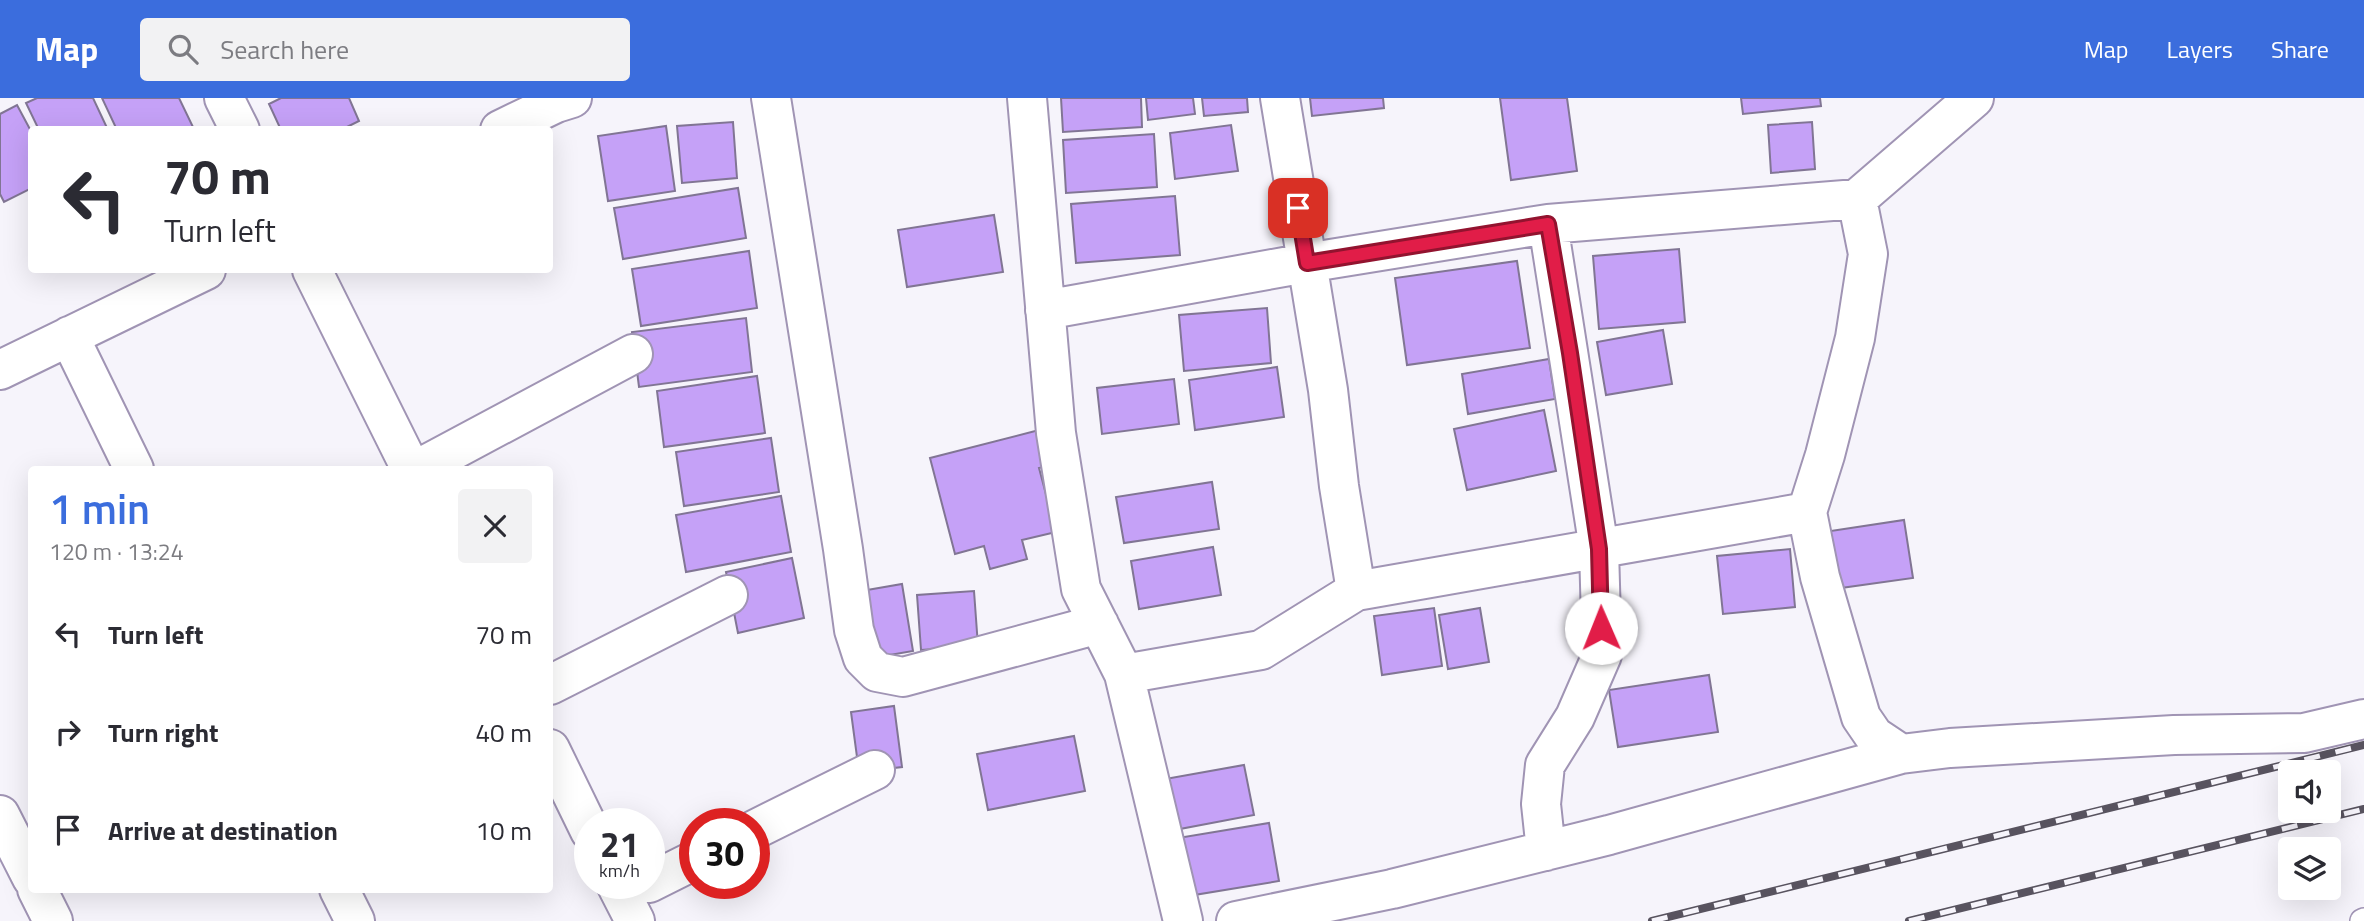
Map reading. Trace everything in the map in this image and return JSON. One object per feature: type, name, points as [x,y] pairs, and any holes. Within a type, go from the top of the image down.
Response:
[{"type":"street","points":[[224,98],[238,126]]},
{"type":"street","points":[[508,126],[572,98]]},
{"type":"street","points":[[771,98],[854,630],[863,658],[877,672],[903,677],[1099,624]]},
{"type":"street","points":[[1027,98],[1056,433],[1081,589],[1125,674],[1183,921]]},
{"type":"street","points":[[1280,98],[1328,390],[1339,486],[1356,591]]},
{"type":"street","points":[[1045,310],[1307,263],[1548,224],[1857,199],[1974,98]]},
{"type":"street","points":[[1857,199],[1868,254],[1855,338],[1825,455],[1807,512],[1820,577],[1861,717],[1874,736],[1900,754]]},
{"type":"street","points":[[1546,851],[1541,804],[1545,765],[1575,717],[1602,655],[1599,549],[1548,224]]},
{"type":"street","points":[[0,370],[199,273]]},
{"type":"street","points":[[313,273],[410,466]]},
{"type":"street","points":[[69,336],[133,466]]},
{"type":"street","points":[[424,466],[633,354]]},
{"type":"street","points":[[1125,674],[1261,650],[1356,591],[1807,512]]},
{"type":"street","points":[[553,683],[728,595]]},
{"type":"street","points":[[1236,921],[1392,889],[1546,851],[1900,754],[1950,748],[2160,736],[2304,733],[2364,719]]},
{"type":"street","points":[[553,755],[579,808]]},
{"type":"street","points":[[770,822],[875,769]]},
{"type":"street","points":[[0,815],[28,870]]},
{"type":"street","points":[[39,893],[53,921]]},
{"type":"street","points":[[341,893],[355,921]]},
{"type":"building","points":[[37,98],[93,98],[106,126],[37,126],[26,103]]},
{"type":"building","points":[[102,98],[179,98],[193,126],[115,126]]},
{"type":"building","points":[[281,98],[349,98],[359,121],[349,126],[279,126],[269,104]]},
{"type":"building","points":[[1061,98],[1141,98],[1142,127],[1063,132]]},
{"type":"building","points":[[1146,98],[1193,98],[1195,114],[1148,120]]},
{"type":"building","points":[[1202,98],[1247,98],[1248,112],[1204,116]]},
{"type":"building","points":[[1310,98],[1383,98],[1384,108],[1312,116]]},
{"type":"building","points":[[1500,98],[1567,98],[1577,171],[1511,180]]},
{"type":"building","points":[[1741,98],[1820,98],[1821,106],[1743,114]]},
{"type":"building","points":[[17,105],[28,126],[28,190],[4,202],[0,194],[0,114]]},
{"type":"building","points":[[733,122],[737,178],[682,183],[677,126]]},
{"type":"building","points":[[1812,122],[1815,169],[1771,173],[1768,125]]},
{"type":"building","points":[[1231,125],[1238,171],[1175,179],[1170,133]]},
{"type":"building","points":[[666,126],[675,191],[608,201],[598,136]]},
{"type":"building","points":[[1154,134],[1157,187],[1066,193],[1063,140]]},
{"type":"building","points":[[738,188],[746,238],[623,259],[614,208]]},
{"type":"building","points":[[1175,196],[1180,255],[1076,263],[1071,204]]},
{"type":"building","points":[[994,215],[1003,272],[907,287],[898,230]]},
{"type":"building","points":[[1679,249],[1685,322],[1599,329],[1593,256]]},
{"type":"building","points":[[749,251],[757,308],[641,326],[632,269]]},
{"type":"building","points":[[1517,261],[1530,348],[1407,365],[1395,278]]},
{"type":"building","points":[[1267,308],[1271,363],[1184,371],[1179,315]]},
{"type":"building","points":[[746,318],[752,372],[639,387],[632,332]]},
{"type":"building","points":[[1663,330],[1672,384],[1606,395],[1597,342]]},
{"type":"building","points":[[1549,359],[1555,399],[1468,414],[1462,374]]},
{"type":"building","points":[[1277,367],[1284,417],[1195,430],[1189,380]]},
{"type":"building","points":[[757,376],[765,433],[664,447],[657,391]]},
{"type":"building","points":[[1174,379],[1179,424],[1102,434],[1097,388]]},
{"type":"building","points":[[1544,410],[1556,471],[1467,490],[1454,429]]},
{"type":"building","points":[[1043,429],[1053,465],[1039,468],[1056,532],[1022,540],[1027,559],[990,569],[984,546],[955,554],[930,458]]},
{"type":"building","points":[[771,438],[779,492],[684,506],[676,452]]},
{"type":"building","points":[[1212,482],[1219,529],[1124,543],[1116,497]]},
{"type":"building","points":[[781,496],[791,552],[686,572],[676,515]]},
{"type":"building","points":[[1904,520],[1913,578],[1812,592],[1804,535]]},
{"type":"building","points":[[1213,547],[1221,595],[1139,609],[1131,561]]},
{"type":"building","points":[[1790,549],[1795,607],[1723,614],[1717,556]]},
{"type":"building","points":[[792,558],[804,618],[738,633],[726,572]]},
{"type":"building","points":[[902,584],[913,651],[849,662],[838,595]]},
{"type":"building","points":[[974,591],[978,646],[921,650],[917,595]]},
{"type":"building","points":[[1434,608],[1442,666],[1382,675],[1374,616]]},
{"type":"building","points":[[1480,608],[1489,662],[1448,669],[1439,615]]},
{"type":"building","points":[[1709,675],[1718,732],[1618,747],[1609,690]]},
{"type":"building","points":[[894,706],[902,767],[859,772],[851,712]]},
{"type":"building","points":[[1074,736],[1085,791],[988,810],[977,754]]},
{"type":"building","points":[[1244,765],[1254,815],[1164,832],[1154,781]]},
{"type":"building","points":[[1269,823],[1279,881],[1188,896],[1178,838]]},
{"type":"railway","points":[[1652,921],[2364,745]]},
{"type":"railway","points":[[1909,921],[2364,809]]},
{"type":"route","points":[[1298,208],[1307,263],[1548,224],[1599,549],[1601,628]]}]
